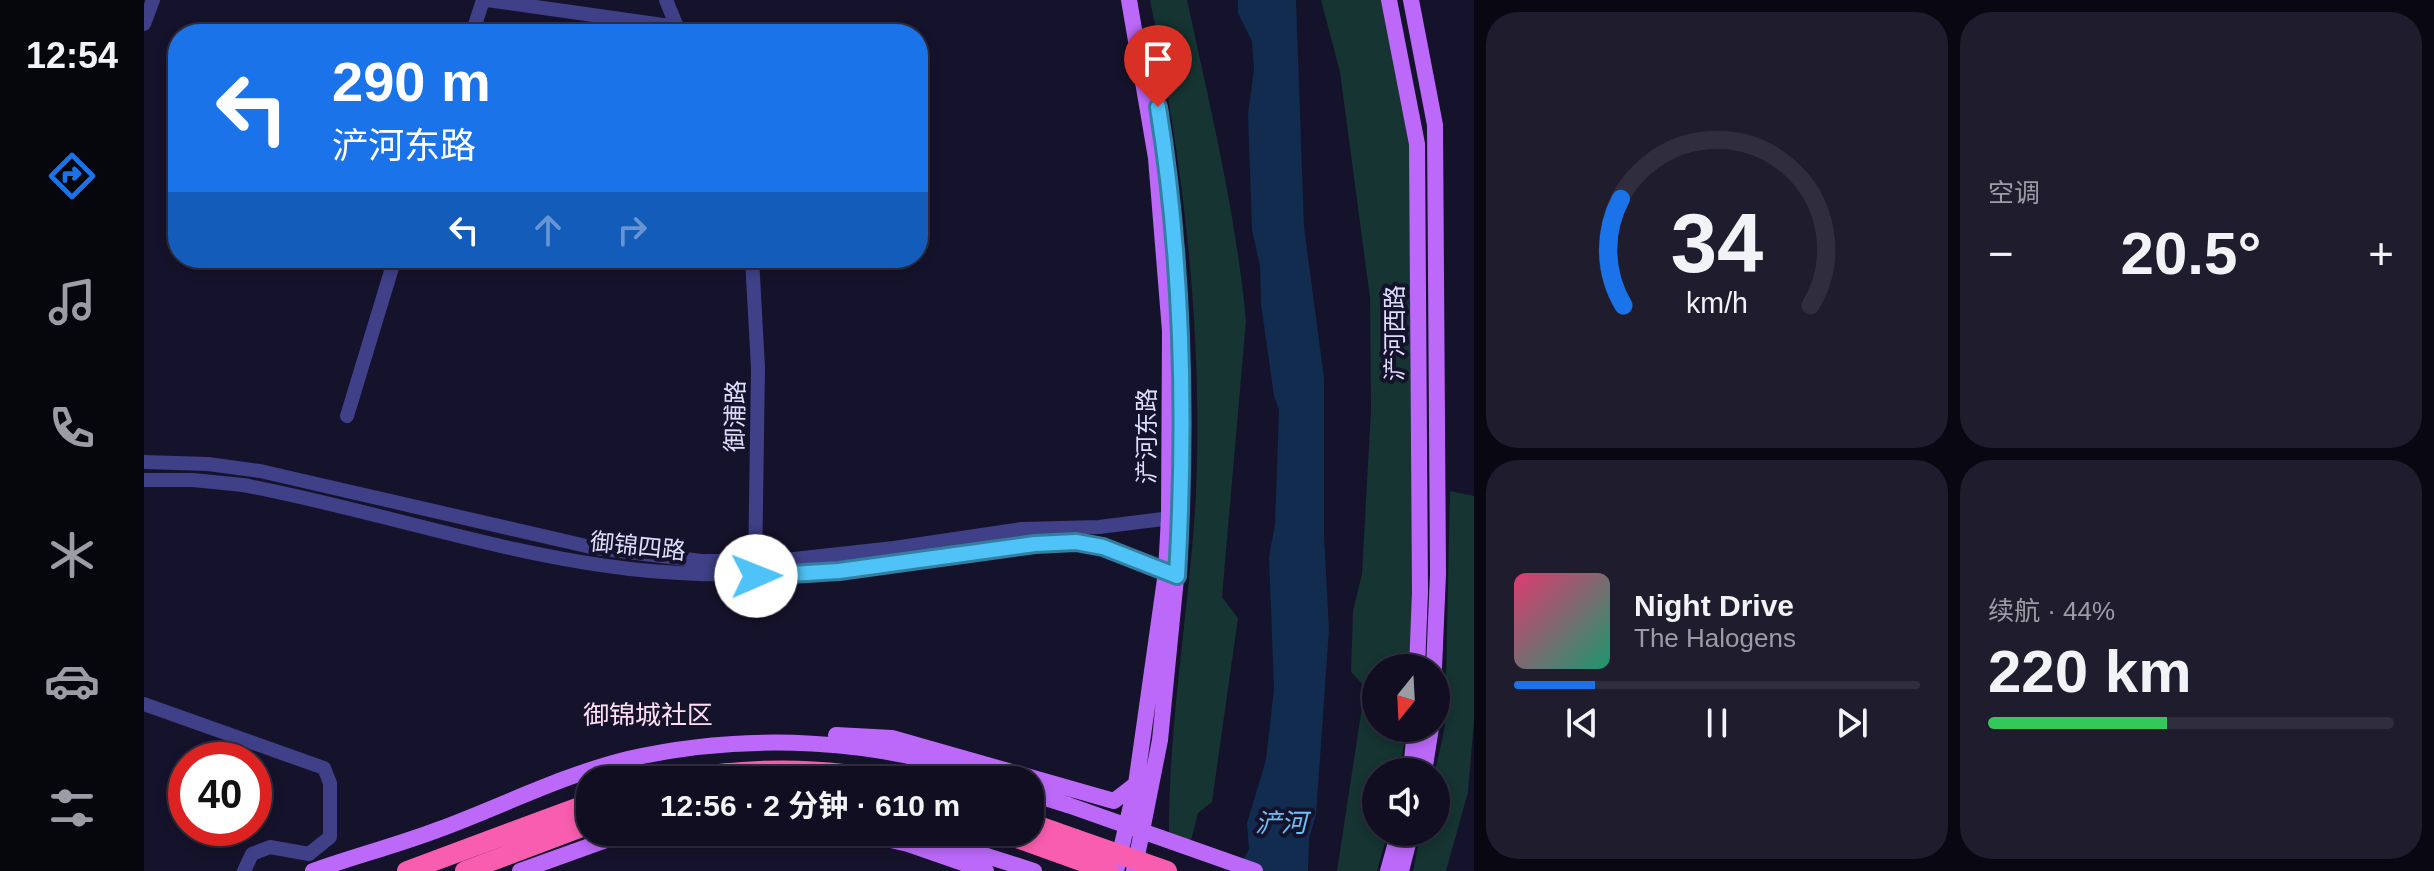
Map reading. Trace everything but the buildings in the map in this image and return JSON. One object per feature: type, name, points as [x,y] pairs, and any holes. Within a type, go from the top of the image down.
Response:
[{"type":"highway","points":[[407,871],[576,808]]},
{"type":"highway","points":[[465,871],[576,829]]},
{"type":"highway","points":[[1044,831],[1109,871]]},
{"type":"highway","points":[[1044,842],[1167,871]]},
{"type":"main road","name":"浐河东路","points":[[1129,0],[1156,158],[1168,299],[1174,517]]},
{"type":"main road","name":"浐河东路","points":[[1134,871],[1160,740],[1172,574],[1181,333],[1167,161],[1139,0]]},
{"type":"main road","name":"浐河西路","points":[[1389,0],[1417,144],[1420,592],[1418,654]]},
{"type":"main road","name":"浐河西路","points":[[1411,0],[1435,125],[1438,574],[1435,654]]},
{"type":"main road","name":"浐河东路","points":[[1116,871],[1136,784],[1172,574]]},
{"type":"main road","points":[[777,744],[812,734],[892,738],[1114,801],[1136,784]]},
{"type":"main road","points":[[313,871],[438,830],[571,777],[626,760],[701,745],[849,746],[938,766]]},
{"type":"main road","points":[[1044,797],[1255,871]]},
{"type":"main road","points":[[520,871],[590,846]]},
{"type":"main road","points":[[914,846],[986,871]]},
{"type":"main road","points":[[956,846],[1034,871]]},
{"type":"main road","points":[[1388,871],[1395,846]]},
{"type":"main road","points":[[1401,871],[1407,846]]},
{"type":"street","points":[[144,24],[153,0]]},
{"type":"street","points":[[476,24],[485,0],[634,24]]},
{"type":"street","points":[[666,0],[675,24]]},
{"type":"street","points":[[347,416],[392,268]]},
{"type":"street","name":"御浦路","points":[[753,268],[758,368],[755,569]]},
{"type":"street","name":"御锦四路","points":[[144,462],[208,464],[260,471],[595,548],[755,569],[1022,529],[1099,527],[1174,517]]},
{"type":"street","name":"御锦四路","points":[[144,480],[193,480],[271,490],[587,564],[667,573],[755,569],[839,571],[1068,542],[1103,547],[1172,574]]},
{"type":"street","points":[[144,704],[324,768],[330,783],[330,837],[309,854],[270,847],[252,854],[244,871]]},
{"type":"green space","points":[[1150,0],[1187,0],[1229,200],[1246,321],[1222,597],[1238,618],[1212,802],[1198,813],[1190,844],[1169,837],[1172,750],[1196,493],[1196,369],[1181,184]]},
{"type":"green space","points":[[1321,0],[1381,0],[1409,100],[1413,654],[1362,654],[1362,684],[1351,672],[1353,611],[1362,574],[1371,410],[1370,298],[1340,72]]},
{"type":"green space","points":[[1450,491],[1474,496],[1474,720],[1468,792],[1446,871],[1413,871],[1418,846],[1450,846],[1450,758],[1438,758],[1442,742],[1450,742],[1450,654],[1447,654]]},
{"type":"green space","points":[[1362,707],[1362,742],[1404,742],[1402,758],[1362,758],[1362,846],[1384,846],[1377,871],[1337,871]]},
{"type":"water","name":"浐河","points":[[1238,0],[1296,0],[1304,227],[1324,378],[1324,536],[1329,630],[1316,814],[1309,839],[1308,871],[1238,871],[1249,849],[1247,823],[1266,760],[1274,689],[1269,556],[1275,525],[1279,410],[1274,396],[1261,304],[1260,266],[1252,230],[1248,114],[1254,69],[1252,41],[1238,13]]},
{"type":"district","name":"御锦城社区","points":[[648,715]]},
{"type":"route","points":[[756,576],[839,571],[1035,544],[1076,542],[1103,547],[1177,576],[1181,333],[1167,161],[1158,107]]}]
